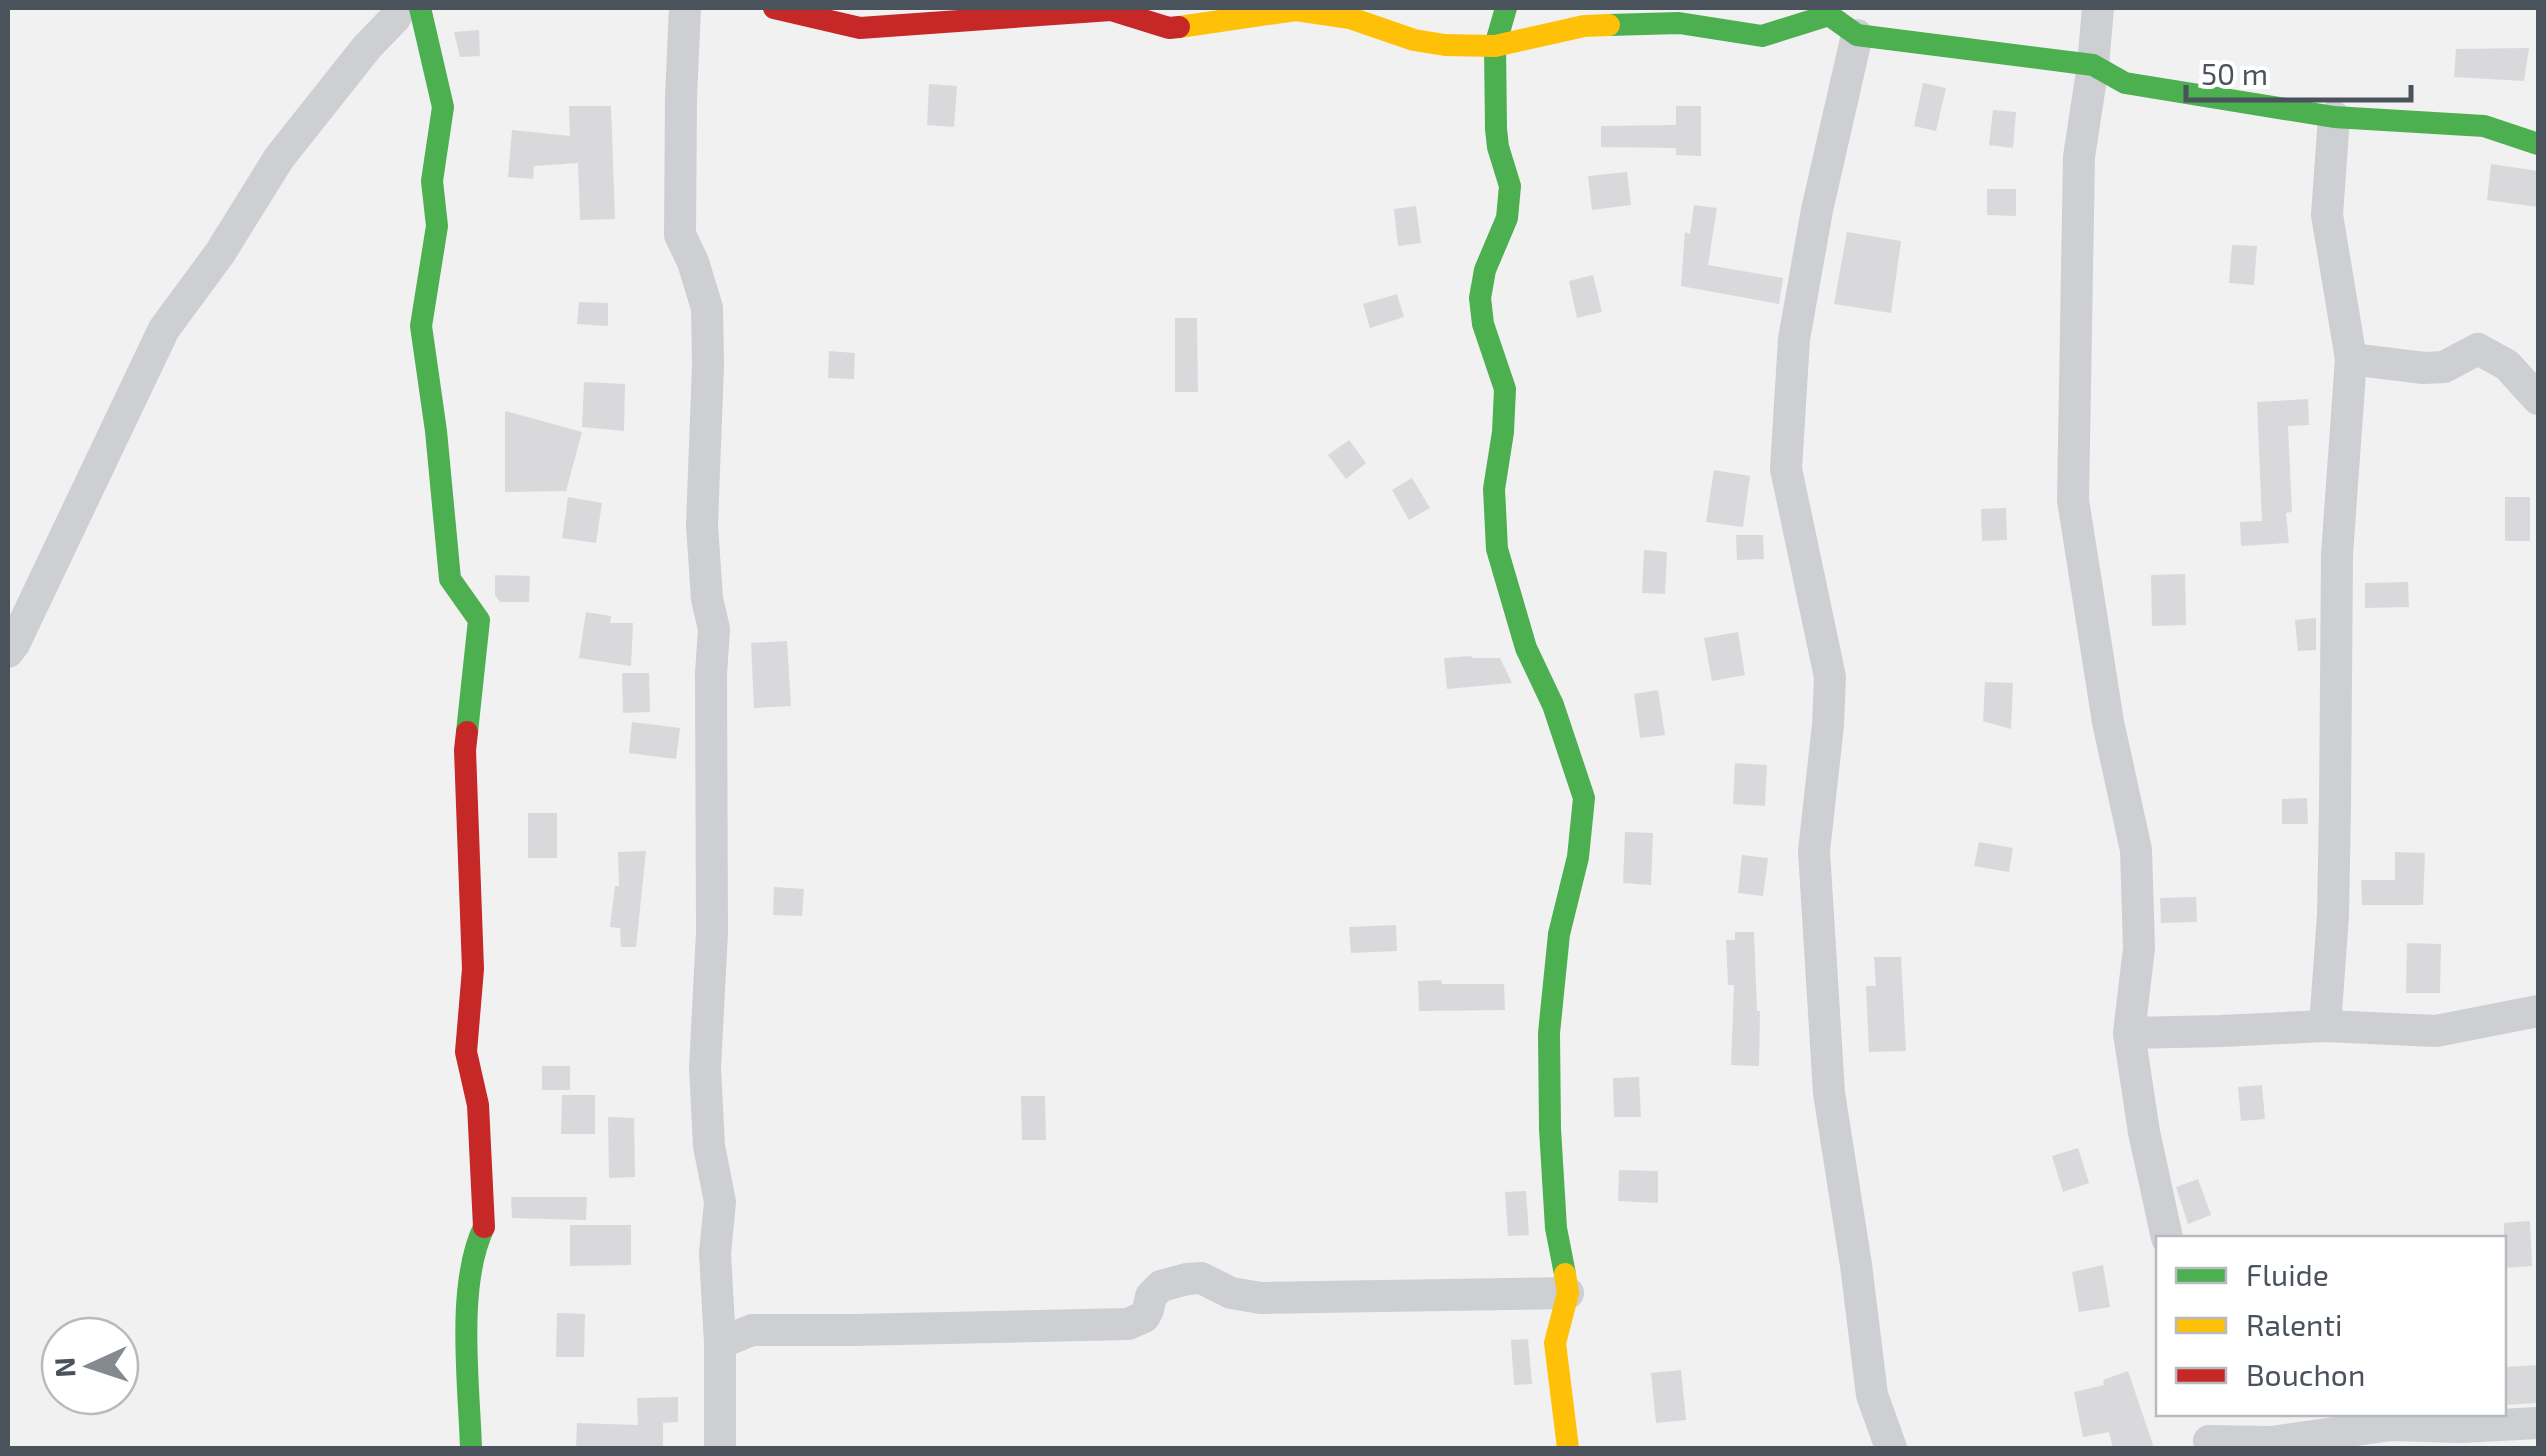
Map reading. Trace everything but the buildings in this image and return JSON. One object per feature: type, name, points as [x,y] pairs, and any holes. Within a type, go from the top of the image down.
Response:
[{"type":"street","points":[[8,652],[164,329],[220,253],[279,158],[367,47],[396,18],[400,8]]},
{"type":"street","points":[[420,8],[442,107],[432,182],[437,226],[420,326],[436,431],[450,579],[480,620],[465,750],[473,969],[466,1052],[478,1105],[485,1226],[478,1236],[467,1301],[471,1448]]},
{"type":"street","points":[[685,8],[680,235],[707,308],[702,526],[707,599],[714,629],[712,932],[705,1068],[708,1146],[720,1202],[715,1253],[720,1448]]},
{"type":"street","points":[[774,8],[860,28],[1111,10],[1169,28],[1296,9],[1350,18],[1414,40],[1495,46],[1584,26],[1679,23],[1762,36],[1827,11],[1857,36],[2093,65],[2126,83],[2334,117],[2484,126],[2538,144]]},
{"type":"street","points":[[1506,8],[1495,46],[1496,129],[1510,186],[1507,218],[1484,270],[1480,298],[1483,324],[1505,389],[1504,432],[1494,490],[1497,549],[1526,648],[1553,705],[1584,798],[1578,857],[1559,934],[1550,1032],[1556,1228],[1568,1293],[1555,1343],[1568,1448]]},
{"type":"street","points":[[2098,8],[2079,157],[2073,500],[2108,722],[2136,850],[2139,948],[2129,1033],[2166,1236]]},
{"type":"street","points":[[1857,36],[1817,210],[1794,339],[1786,469],[1830,677],[1814,852],[1829,1093],[1872,1395],[1891,1448]]},
{"type":"street","points":[[2325,1026],[2336,807],[2337,554],[2351,359],[2328,215],[2334,117]]},
{"type":"street","points":[[2351,359],[2444,367],[2478,350],[2508,366],[2538,399]]},
{"type":"street","points":[[2129,1033],[2325,1026],[2436,1031],[2538,1011]]},
{"type":"street","points":[[720,1343],[752,1330],[1128,1324],[1144,1317],[1151,1296],[1160,1286],[1201,1278],[1231,1293],[1261,1298],[1568,1293]]},
{"type":"street","points":[[2208,1434],[2272,1442],[2391,1426],[2538,1423]]},
{"type":"traffic: fast","points":[[420,8],[443,107],[432,181],[437,226],[421,326],[450,579],[479,620],[467,732]]},
{"type":"traffic: fast","points":[[1506,8],[1495,46],[1496,129],[1510,186],[1507,218],[1485,270],[1480,298],[1483,324],[1505,389],[1494,489],[1497,549],[1526,648],[1553,705],[1584,798],[1578,857],[1559,934],[1549,1033],[1556,1228],[1565,1274]]},
{"type":"traffic: fast","points":[[1609,25],[1679,23],[1762,36],[1829,15],[1857,35],[2093,65],[2125,83],[2334,117],[2484,126],[2538,144]]},
{"type":"traffic: fast","points":[[471,1448],[467,1306],[475,1251],[484,1227]]},
{"type":"traffic: slow","points":[[1179,27],[1296,10],[1350,18],[1414,40],[1495,46],[1584,26],[1609,25]]},
{"type":"traffic: slow","points":[[1565,1274],[1568,1293],[1555,1343],[1568,1448]]},
{"type":"traffic: jam","points":[[774,8],[860,28],[1111,10],[1169,28],[1179,27]]},
{"type":"traffic: jam","points":[[467,732],[473,969],[466,1052],[478,1105],[484,1227]]}]
